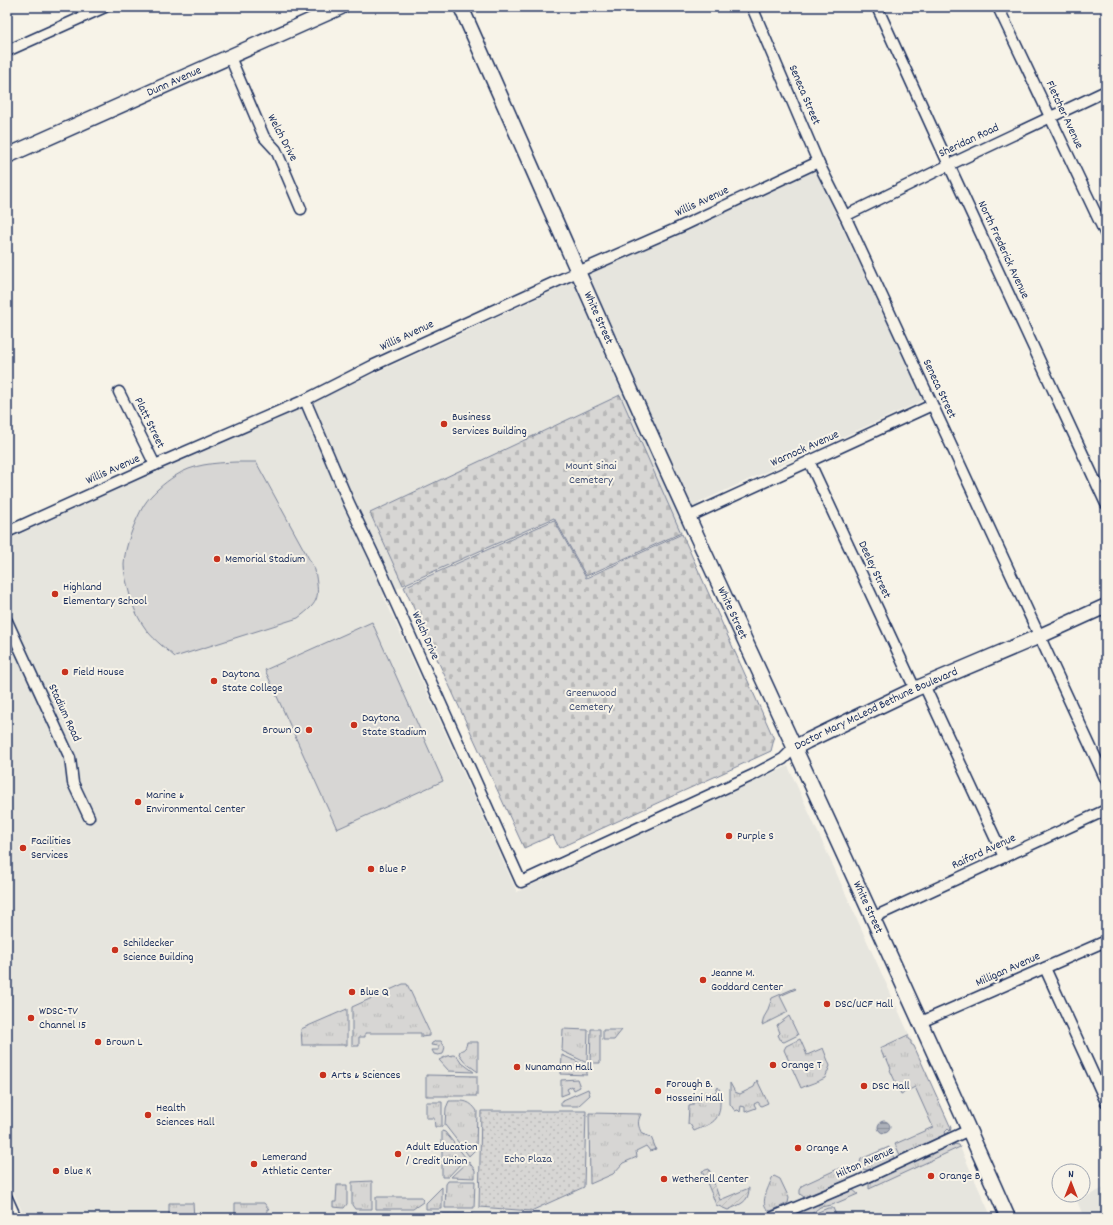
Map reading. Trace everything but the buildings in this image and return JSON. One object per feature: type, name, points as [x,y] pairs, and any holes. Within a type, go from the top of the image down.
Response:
[{"type":"street","points":[[7,51],[106,7]]},
{"type":"street","name":"Dunn Avenue","points":[[7,156],[341,7]]},
{"type":"street","name":"White Street","points":[[461,7],[688,517],[920,1022],[1008,1218]]},
{"type":"street","name":"Seneca Street","points":[[752,7],[818,162],[845,216],[1106,780]]},
{"type":"street","name":"North Frederick Avenue","points":[[877,7],[1106,504]]},
{"type":"street","name":"Fletcher Avenue","points":[[998,7],[1106,235]]},
{"type":"street","name":"Welch Drive","points":[[230,57],[264,137],[276,150],[301,209]]},
{"type":"street","name":"Sheridan Road","points":[[845,216],[1106,91]]},
{"type":"street","name":"Willis Avenue","points":[[7,532],[155,465],[305,400],[372,366],[680,227],[818,162]]},
{"type":"street","name":"Platt Street","points":[[119,392],[155,465]]},
{"type":"street","name":"Welch Drive","points":[[305,400],[349,503],[379,566],[521,882]]},
{"type":"street","name":"Warnock Avenue","points":[[688,517],[932,406]]},
{"type":"street","name":"Deeley Street","points":[[809,461],[1004,857]]},
{"type":"street","name":"Doctor Mary McLeod Bethune Boulevard","points":[[521,882],[753,775],[783,759],[794,748],[807,741],[920,687],[1106,606]]},
{"type":"street","name":"Stadium Road","points":[[7,621],[70,758],[73,783],[90,817]]},
{"type":"street","name":"Raiford Avenue","points":[[872,918],[1106,810]]},
{"type":"street","name":"Milligan Avenue","points":[[920,1022],[1106,941]]},
{"type":"street","points":[[1045,968],[1106,1102]]},
{"type":"street","name":"Hilton Avenue","points":[[771,1218],[859,1181],[969,1130]]},
{"type":"street","points":[[7,1198],[16,1218]]},
{"type":"shaded area","name":"Daytona State College","points":[[815,170],[924,400],[700,502],[681,533],[586,577],[554,519],[383,595],[517,892],[788,766],[992,1218],[25,1218],[7,1178],[7,540],[220,441],[328,395]]},
{"type":"shaded area","points":[[884,1121],[888,1123],[890,1127],[888,1131],[884,1133],[880,1131],[878,1127],[880,1123]]},
{"type":"shaded area","points":[[1106,1187],[1106,1218],[1084,1218],[1078,1203],[1091,1203],[1091,1194]]},
{"type":"green space","name":"Mount Sinai Cemetery","points":[[620,395],[681,533],[586,576],[554,518],[403,585],[370,513]]},
{"type":"green space","name":"Memorial Stadium","points":[[236,462],[256,462],[315,570],[317,598],[311,607],[298,618],[175,657],[146,630],[134,609],[124,568],[124,558],[128,542],[137,518],[144,505],[166,482],[182,472],[196,467]]},
{"type":"green space","name":"Greenwood Cemetery","points":[[554,520],[586,578],[682,534],[774,739],[771,751],[559,848],[553,835],[524,848],[404,587]]},
{"type":"green space","name":"Daytona State Stadium","points":[[372,622],[443,781],[337,829],[265,670]]},
{"type":"green space","points":[[403,984],[407,984],[429,1031],[429,1036],[421,1037],[421,1033],[365,1033],[365,1037],[359,1037],[359,1046],[352,1046],[352,1007]]},
{"type":"green space","points":[[795,988],[796,989],[780,996],[788,1012],[762,1025],[772,998]]},
{"type":"green space","points":[[347,1009],[347,1045],[302,1045],[301,1029]]},
{"type":"green space","points":[[789,1016],[798,1035],[784,1042],[781,1041],[778,1035],[780,1033],[777,1025]]},
{"type":"green space","points":[[563,1029],[588,1030],[587,1063],[562,1051]]},
{"type":"green space","points":[[591,1029],[600,1029],[600,1063],[590,1063]]},
{"type":"green space","points":[[603,1030],[622,1030],[614,1040],[603,1040]]},
{"type":"green space","points":[[908,1035],[908,1039],[914,1046],[951,1128],[950,1131],[948,1129],[945,1132],[946,1134],[900,1155],[895,1144],[933,1127],[915,1087],[901,1094],[886,1057],[884,1058],[880,1048]]},
{"type":"green space","points":[[800,1039],[807,1055],[823,1048],[830,1066],[825,1078],[801,1088],[784,1050],[786,1046]]},
{"type":"green space","points":[[436,1041],[441,1041],[445,1047],[443,1054],[434,1054],[432,1050],[439,1050],[439,1046],[431,1045]]},
{"type":"green space","points":[[467,1042],[478,1042],[478,1072],[466,1063],[459,1054],[460,1051],[465,1048]]},
{"type":"green space","points":[[453,1055],[457,1056],[462,1063],[474,1072],[449,1071],[439,1060]]},
{"type":"green space","points":[[562,1055],[587,1066],[587,1075],[561,1074]]},
{"type":"green space","points":[[426,1075],[477,1076],[477,1096],[426,1096]]},
{"type":"green space","points":[[577,1079],[580,1087],[574,1090],[572,1086],[567,1089],[569,1093],[561,1096],[561,1080]]},
{"type":"green space","points":[[757,1080],[768,1103],[761,1106],[758,1102],[754,1104],[756,1108],[745,1112],[745,1107],[741,1106],[740,1112],[738,1110],[735,1111],[730,1104],[730,1083],[735,1092],[740,1094],[754,1087]]},
{"type":"green space","points":[[718,1087],[720,1090],[720,1107],[717,1117],[714,1121],[694,1131],[690,1124],[688,1124],[689,1106],[693,1105],[693,1102],[702,1100],[704,1092],[715,1093]]},
{"type":"green space","points":[[588,1089],[590,1095],[578,1106],[561,1106],[561,1101]]},
{"type":"green space","points":[[449,1101],[461,1101],[471,1104],[477,1111],[476,1149],[469,1156],[445,1125],[446,1108]]},
{"type":"green space","points":[[426,1102],[442,1102],[442,1127],[435,1127],[434,1118],[426,1118]]},
{"type":"green space","name":"Echo Plaza","points":[[481,1111],[586,1111],[584,1187],[531,1211],[479,1207]]},
{"type":"green space","points":[[589,1113],[641,1114],[639,1126],[642,1134],[651,1137],[656,1149],[650,1151],[646,1146],[636,1151],[637,1157],[623,1163],[613,1174],[590,1184]]},
{"type":"green space","points":[[442,1131],[445,1132],[466,1158],[448,1177],[442,1177]]},
{"type":"green space","points":[[954,1144],[959,1145],[960,1147],[869,1189],[869,1183]]},
{"type":"green space","points":[[889,1147],[894,1158],[868,1170],[862,1169],[860,1163],[861,1159]]},
{"type":"green space","points":[[468,1161],[475,1170],[475,1178],[451,1177]]},
{"type":"green space","points":[[840,1168],[848,1170],[849,1176],[847,1180],[804,1197],[800,1194],[800,1190],[803,1185]]},
{"type":"green space","points":[[709,1169],[720,1200],[749,1188],[749,1193],[746,1200],[728,1210],[716,1205],[702,1171]]},
{"type":"green space","points":[[774,1176],[780,1179],[789,1198],[788,1203],[771,1211],[767,1209],[764,1201]]},
{"type":"green space","points":[[372,1181],[372,1209],[355,1209],[352,1205],[352,1182]]},
{"type":"green space","points":[[448,1181],[475,1181],[474,1208],[445,1208],[446,1184]]},
{"type":"green space","points":[[337,1185],[347,1185],[347,1204],[344,1208],[333,1207],[333,1202],[336,1202]]},
{"type":"green space","points":[[442,1187],[442,1209],[426,1209],[426,1203]]},
{"type":"green space","points":[[853,1190],[858,1194],[832,1205],[820,1207],[810,1215],[802,1218],[784,1218]]},
{"type":"green space","points":[[376,1197],[422,1197],[423,1202],[413,1209],[376,1209]]},
{"type":"green space","points":[[169,1203],[193,1203],[194,1218],[169,1218]]},
{"type":"green space","points":[[235,1203],[264,1203],[269,1209],[267,1209],[267,1212],[269,1213],[269,1218],[235,1218]]},
{"type":"green space","points":[[828,1208],[833,1208],[836,1215],[833,1218],[812,1217],[818,1212]]},
{"type":"green space","points":[[411,1214],[440,1215],[440,1218],[406,1218]]},
{"type":"green space","points":[[443,1214],[472,1214],[472,1218],[443,1218]]},
{"type":"place","name":"Business Services Building","points":[[444,424]]},
{"type":"place","name":"Memorial Stadium","points":[[217,559]]},
{"type":"place","name":"Highland Elementary School","points":[[55,594]]},
{"type":"place","name":"Field House","points":[[65,672]]},
{"type":"place","name":"Daytona State College","points":[[214,681]]},
{"type":"place","name":"Daytona State Stadium","points":[[354,725]]},
{"type":"place","name":"Brown O","points":[[309,730]]},
{"type":"place","name":"Marine & Environmental Center","points":[[138,802]]},
{"type":"place","name":"Purple S","points":[[729,836]]},
{"type":"place","name":"Facilities Services","points":[[23,848]]},
{"type":"place","name":"Blue P","points":[[371,869]]},
{"type":"place","name":"Schildecker Science Building","points":[[115,950]]},
{"type":"place","name":"Jeanne M. Goddard Center","points":[[703,980]]},
{"type":"place","name":"Blue Q","points":[[352,992]]},
{"type":"place","name":"DSC/UCF Hall","points":[[827,1004]]},
{"type":"place","name":"WDSC-TV Channel 15","points":[[31,1018]]},
{"type":"place","name":"Brown L","points":[[98,1042]]},
{"type":"place","name":"Orange T","points":[[773,1065]]},
{"type":"place","name":"Nunamann Hall","points":[[517,1067]]},
{"type":"place","name":"Arts & Sciences","points":[[323,1075]]},
{"type":"place","name":"DSC Hall","points":[[864,1086]]},
{"type":"place","name":"Forough B. Hosseini Hall","points":[[658,1091]]},
{"type":"place","name":"Health Sciences Hall","points":[[148,1115]]},
{"type":"place","name":"Orange A","points":[[798,1148]]},
{"type":"place","name":"Adult Education / Credit Union","points":[[398,1154]]},
{"type":"place","name":"Lemerand Athletic Center","points":[[254,1164]]},
{"type":"place","name":"Blue K","points":[[56,1171]]},
{"type":"place","name":"Orange B","points":[[931,1176]]},
{"type":"place","name":"Wetherell Center","points":[[664,1179]]}]
